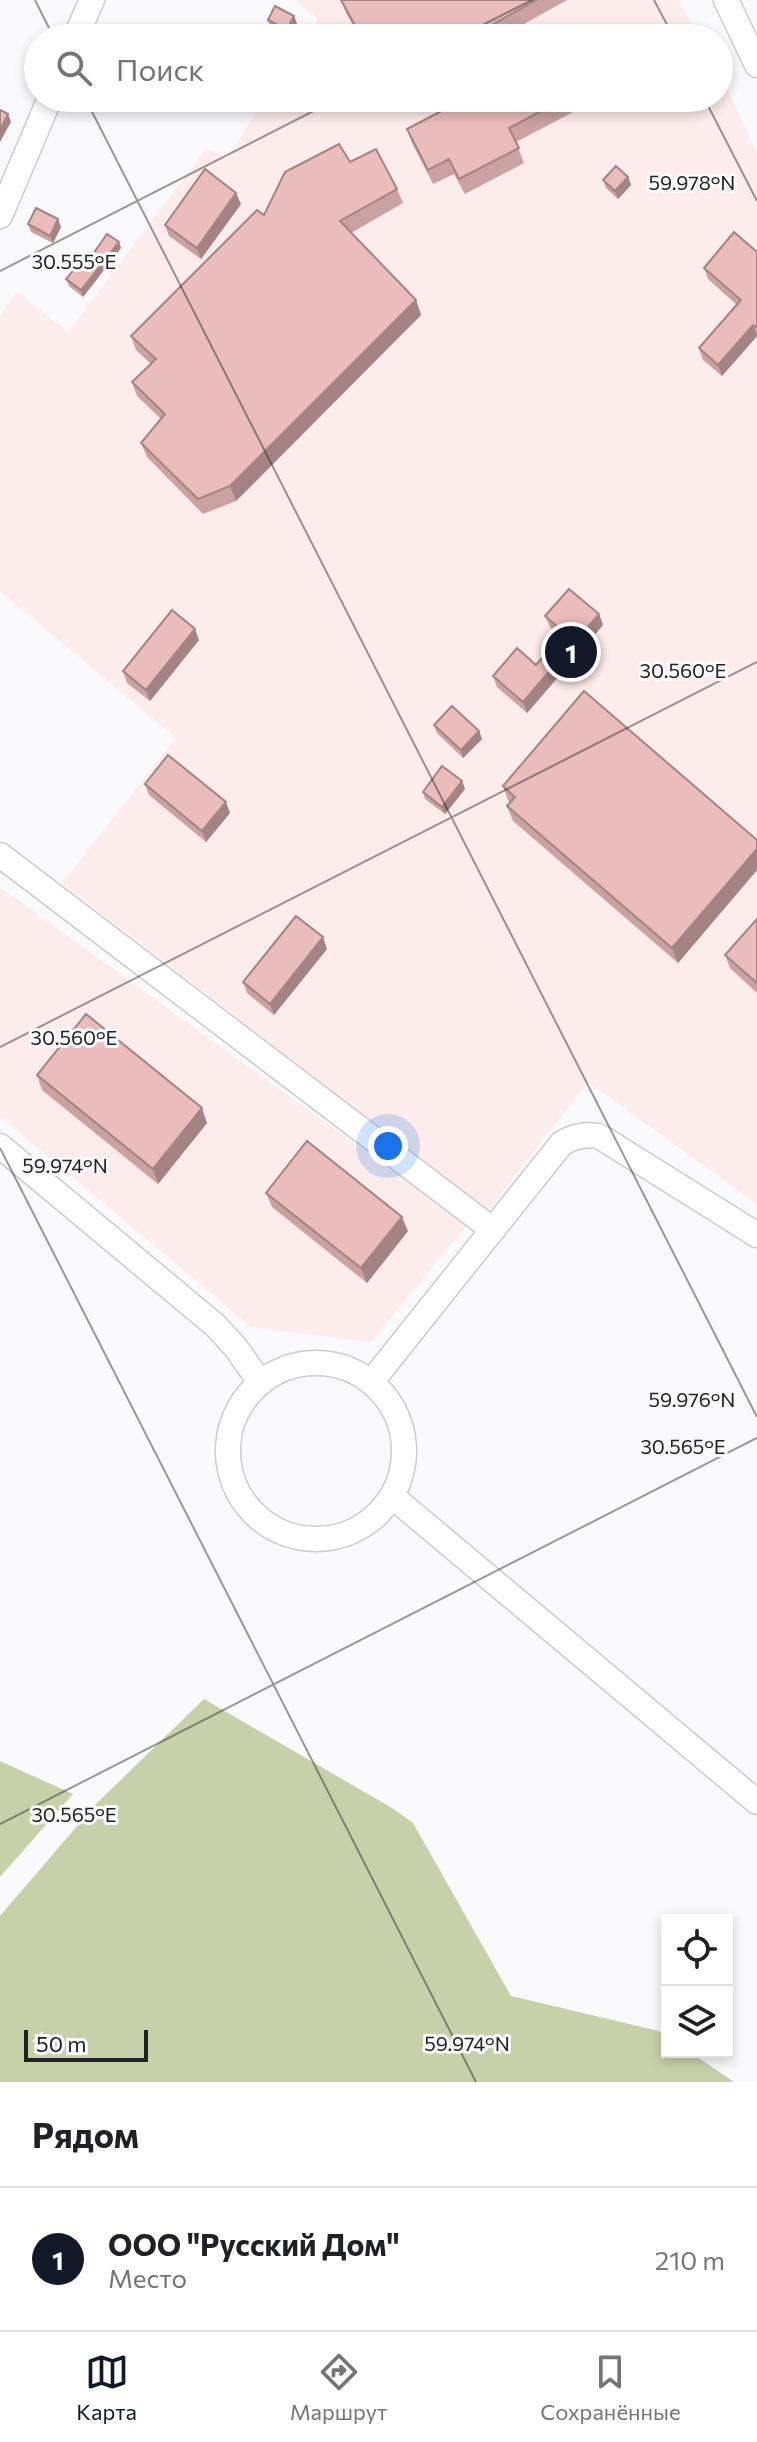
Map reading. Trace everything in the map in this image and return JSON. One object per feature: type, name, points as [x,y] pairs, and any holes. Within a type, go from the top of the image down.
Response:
[{"type":"street","points":[[81,24],[92,0]]},
{"type":"street","points":[[726,0],[757,65]]},
{"type":"street","points":[[0,216],[44,112]]},
{"type":"street","points":[[0,855],[493,1230]]},
{"type":"street","points":[[372,1381],[562,1143],[574,1136],[599,1136],[757,1235]]},
{"type":"street","points":[[0,1146],[216,1326],[260,1382]]},
{"type":"street","points":[[336,1363],[372,1381],[396,1410],[406,1446],[400,1483],[393,1497],[374,1520],[347,1535],[312,1540],[277,1532],[249,1510],[231,1479],[227,1443],[237,1409],[260,1382],[296,1364],[336,1363]]},
{"type":"street","points":[[393,1497],[757,1802]]},
{"type":"shaded area","points":[[295,0],[678,0],[692,24],[315,24],[318,19]]},
{"type":"shaded area","points":[[733,101],[757,154],[757,1204],[588,1082],[488,1210],[62,883],[176,738],[0,591],[0,316],[17,292],[68,332],[206,149],[227,158],[257,112],[733,112]]},
{"type":"shaded area","points":[[0,887],[467,1225],[371,1342],[251,1327],[0,1116]]},
{"type":"green space","points":[[204,1699],[413,1823],[511,1996],[659,2031],[661,2058],[699,2058],[734,2082],[0,2082],[0,1916],[96,1804]]},
{"type":"green space","points":[[0,1761],[73,1794],[0,1877]]},
{"type":"building","points":[[341,0],[536,0],[493,24],[354,24]]},
{"type":"building","points":[[275,6],[294,16],[290,24],[276,24],[268,20]]},
{"type":"building","points":[[0,110],[8,114],[0,130]]},
{"type":"building","points":[[439,112],[539,112],[509,128],[519,148],[459,179],[449,159],[428,170],[407,129]]},
{"type":"building","points":[[339,144],[350,162],[376,149],[397,189],[340,221],[416,300],[230,486],[198,499],[141,443],[165,414],[132,382],[156,359],[131,336],[257,210],[264,215],[285,172]]},
{"type":"building","points":[[616,166],[628,177],[615,191],[603,180]]},
{"type":"building","points":[[205,169],[236,193],[197,248],[165,225]]},
{"type":"building","points":[[36,208],[58,219],[50,236],[28,224]]},
{"type":"building","points":[[734,232],[757,252],[757,328],[753,325],[718,365],[699,348],[741,300],[704,268]]},
{"type":"building","points":[[107,234],[119,242],[81,290],[66,279],[82,260],[86,264]]},
{"type":"building","points":[[569,589],[599,614],[523,702],[493,676],[517,648],[536,665],[564,632],[545,616]]},
{"type":"building","points":[[172,610],[195,629],[146,690],[123,671]]},
{"type":"building","points":[[584,691],[757,840],[757,849],[672,948],[507,806],[515,797],[503,786]]},
{"type":"building","points":[[452,706],[479,731],[461,750],[434,725]]},
{"type":"building","points":[[168,755],[226,802],[202,831],[145,784]]},
{"type":"building","points":[[442,766],[462,781],[442,807],[423,792]]},
{"type":"building","points":[[296,916],[323,937],[270,1004],[243,982]]},
{"type":"building","points":[[757,919],[757,983],[725,955]]},
{"type":"building","points":[[86,1014],[202,1108],[153,1169],[37,1075]]},
{"type":"building","points":[[307,1141],[402,1217],[361,1268],[266,1193]]},
{"type":"place","name":"ООО \"Русский Дом\"","points":[[571,652]]}]
